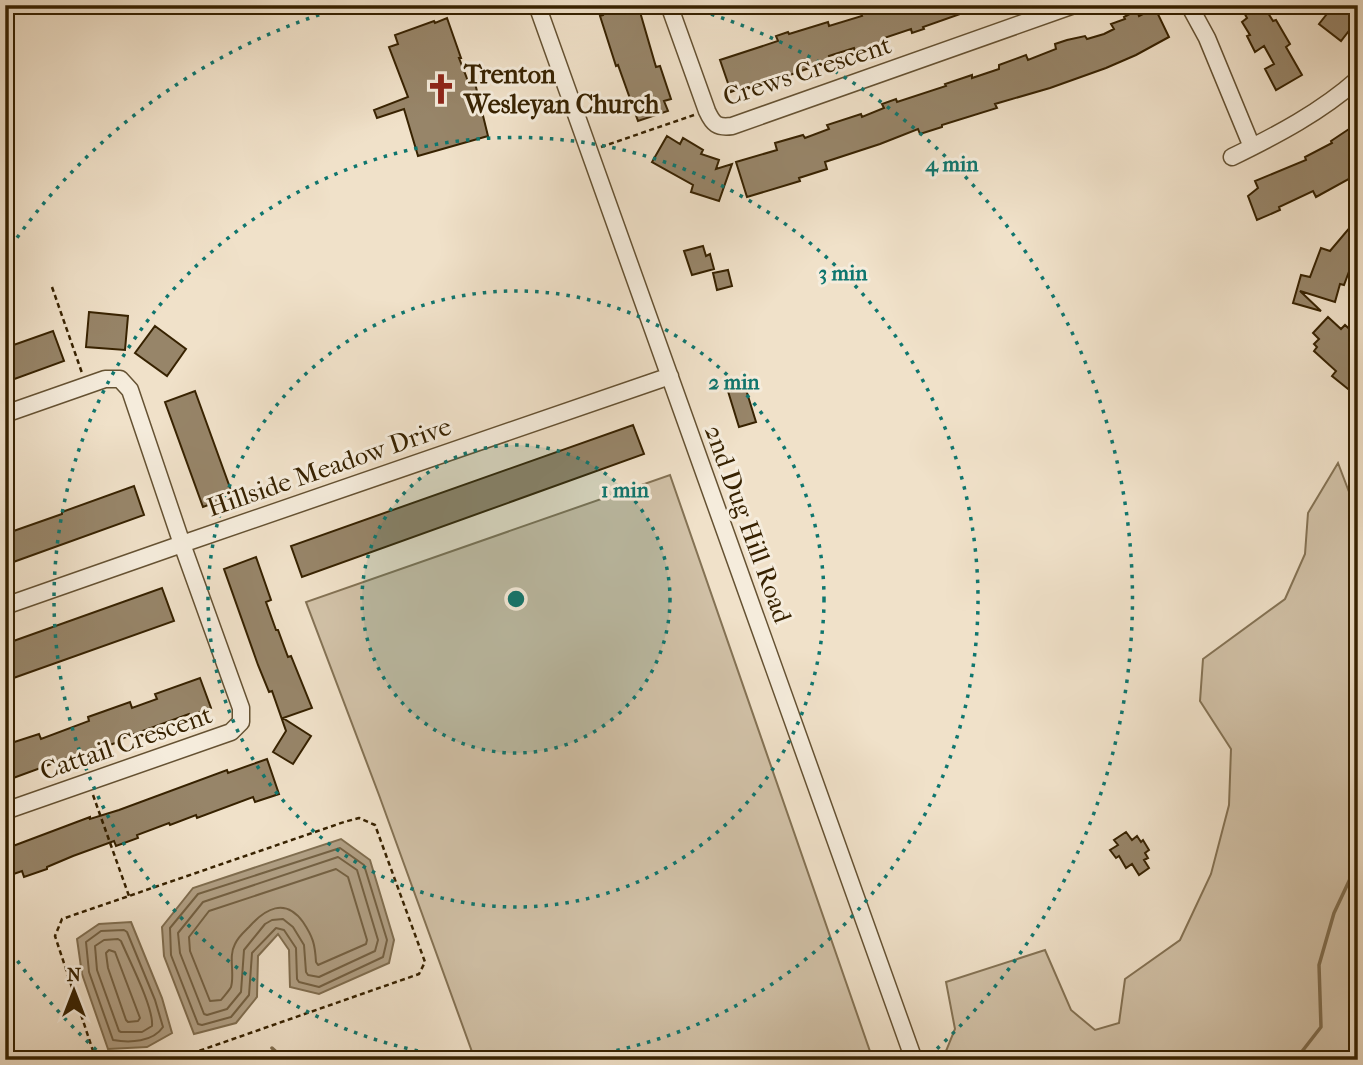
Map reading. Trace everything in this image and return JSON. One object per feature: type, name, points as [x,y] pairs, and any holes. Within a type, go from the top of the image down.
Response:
[{"type":"street","name":"2nd Dug Hill Road","points":[[537,5],[914,1060]]},
{"type":"street","name":"Crews Crescent","points":[[670,5],[707,111],[716,124],[723,127],[1074,5]]},
{"type":"street","points":[[1189,5],[1207,38],[1252,147]]},
{"type":"street","points":[[1232,157],[1278,135],[1358,79]]},
{"type":"street","name":"Hillside Meadow Drive","points":[[5,607],[670,376]]},
{"type":"street","points":[[5,414],[105,379],[120,379],[130,390],[182,544]]},
{"type":"street","name":"Cattail Crescent","points":[[5,811],[232,732],[241,722],[241,708],[182,544]]},
{"type":"path","points":[[589,151],[707,111]]},
{"type":"path","points":[[52,287],[86,386]]},
{"type":"path","points":[[89,782],[129,896]]},
{"type":"path","points":[[96,1060],[55,936],[62,919],[359,818],[375,825],[425,961],[419,974],[173,1060]]},
{"type":"shaded area","points":[[1338,463],[1354,505],[1358,506],[1358,1060],[1068,1060],[946,1051],[955,1029],[946,982],[1045,950],[1071,1010],[1095,1030],[1119,1023],[1125,979],[1180,940],[1211,874],[1229,805],[1231,749],[1200,701],[1203,659],[1285,599],[1305,554],[1308,513]]},
{"type":"shaded area","points":[[670,475],[873,1060],[475,1060],[306,602]]},
{"type":"water","points":[[341,839],[370,860],[394,940],[389,963],[319,994],[290,987],[289,950],[278,934],[258,956],[257,997],[236,1023],[194,1034],[164,956],[162,927],[193,888]]},
{"type":"water","points":[[131,922],[162,998],[172,1033],[147,1047],[108,1049],[82,974],[77,939],[99,924]]},
{"type":"building","points":[[600,5],[638,5],[656,67],[660,66],[671,99],[664,101],[668,111],[638,121],[618,65],[616,66],[600,16],[603,15]]},
{"type":"building","points":[[889,5],[980,7],[912,33],[911,29],[884,38],[886,42],[868,49],[855,52],[854,48],[829,56],[831,63],[816,68],[815,66],[745,91],[744,87],[731,92],[720,60],[778,41],[776,36],[788,32],[789,34],[828,22],[829,26]]},
{"type":"building","points":[[1249,5],[1263,5],[1273,21],[1276,20],[1290,44],[1286,47],[1302,75],[1276,90],[1265,69],[1274,64],[1264,46],[1255,52],[1247,36],[1250,35],[1242,22],[1247,18],[1242,9]]},
{"type":"building","points":[[1334,5],[1358,5],[1358,19],[1341,41],[1319,24]]},
{"type":"building","points":[[1155,8],[1169,37],[1136,55],[1050,88],[995,104],[997,108],[942,127],[920,134],[918,129],[825,162],[827,169],[799,178],[800,181],[747,197],[736,162],[777,150],[775,143],[803,135],[805,138],[829,129],[827,125],[861,114],[862,117],[884,108],[882,104],[896,99],[897,102],[972,75],[972,78],[999,69],[999,65],[1026,55],[1028,60],[1056,49],[1055,44],[1067,40],[1085,36],[1087,39],[1104,34],[1114,29],[1111,24],[1125,19],[1124,17],[1137,10],[1139,16]]},
{"type":"building","name":"Trenton Wesleyan Church","points":[[447,18],[468,81],[474,79],[488,136],[418,156],[404,109],[377,118],[374,110],[408,97],[389,47],[398,44],[395,35]]},
{"type":"building","points":[[1358,123],[1358,174],[1316,197],[1313,191],[1257,220],[1248,196],[1258,188],[1255,181],[1306,160],[1305,157],[1332,143],[1331,141]]},
{"type":"building","points":[[667,136],[680,144],[683,138],[703,150],[701,154],[719,160],[716,169],[732,164],[719,201],[691,192],[693,185],[652,162]]},
{"type":"building","points":[[1351,226],[1358,231],[1358,261],[1354,258],[1344,285],[1340,284],[1335,302],[1300,291],[1321,311],[1293,303],[1301,275],[1310,277],[1321,248],[1330,251]]},
{"type":"building","points":[[703,246],[706,256],[710,254],[714,269],[692,275],[684,251]]},
{"type":"building","points":[[728,270],[732,286],[717,290],[713,273]]},
{"type":"building","points":[[89,312],[128,316],[125,350],[86,347]]},
{"type":"building","points":[[1328,317],[1341,329],[1345,325],[1358,337],[1358,397],[1332,376],[1336,371],[1314,351],[1317,347],[1314,344],[1319,339],[1313,333]]},
{"type":"building","points":[[155,326],[186,349],[167,376],[135,353]]},
{"type":"building","points":[[53,331],[64,361],[9,381],[5,372],[5,348]]},
{"type":"building","points":[[744,383],[756,422],[739,427],[727,388]]},
{"type":"building","points":[[195,391],[233,496],[203,507],[165,402]]},
{"type":"building","points":[[633,425],[644,454],[302,577],[291,546]]},
{"type":"building","points":[[134,486],[144,515],[5,565],[5,534]]},
{"type":"building","points":[[256,557],[271,600],[266,602],[276,630],[288,657],[291,656],[312,708],[283,718],[311,736],[293,764],[273,752],[286,731],[272,691],[269,692],[258,665],[224,569]]},
{"type":"building","points":[[162,588],[174,621],[5,681],[5,644]]},
{"type":"building","points":[[200,678],[211,708],[5,781],[5,745],[39,734],[41,739],[89,721],[88,717],[130,702],[132,708],[157,699],[155,694]]},
{"type":"building","points":[[267,759],[279,794],[255,802],[253,797],[197,818],[196,815],[170,825],[169,823],[137,835],[138,838],[116,846],[114,841],[24,877],[22,871],[5,877],[5,849],[90,817],[119,810],[227,770],[228,773]]},
{"type":"building","points":[[1126,832],[1132,840],[1137,836],[1141,842],[1143,840],[1149,850],[1145,853],[1148,858],[1144,860],[1149,868],[1139,875],[1132,864],[1126,868],[1119,856],[1116,858],[1110,850],[1118,845],[1114,840]]},
{"type":"waterway","points":[[1298,1060],[1321,1027],[1319,965],[1334,913],[1358,862]]},
{"type":"waterway","points":[[272,1048],[285,1060]]},
{"type":"place","name":"Trenton Wesleyan Church","points":[[441,89]]}]
